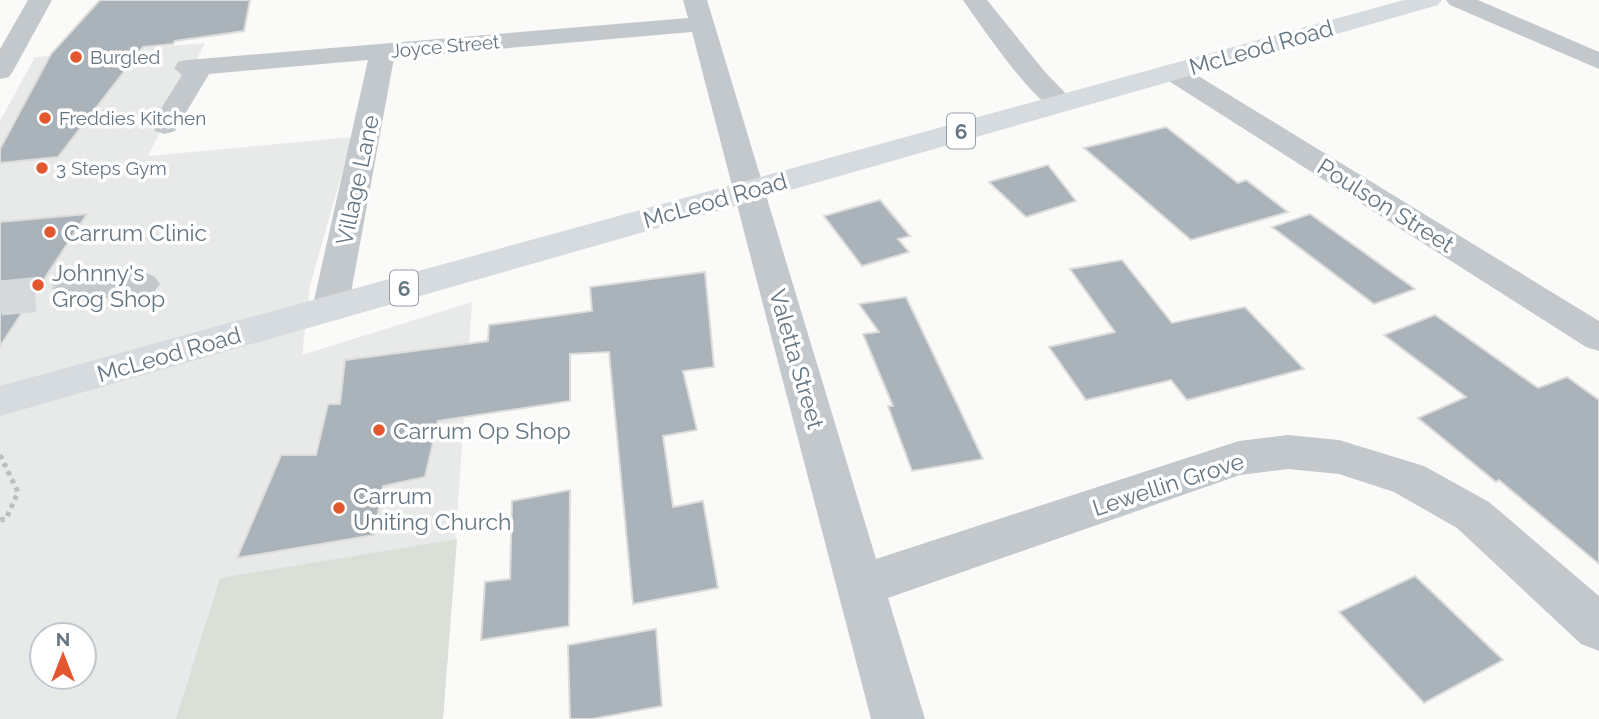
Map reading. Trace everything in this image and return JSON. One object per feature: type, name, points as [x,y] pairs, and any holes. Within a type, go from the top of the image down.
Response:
[{"type":"main road","name":"McLeod Road","points":[[0,401],[1430,0]]},
{"type":"street","points":[[0,71],[40,0]]},
{"type":"street","points":[[975,0],[1036,78],[1061,103]]},
{"type":"street","points":[[1458,0],[1599,61]]},
{"type":"street","name":"Joyce Street","points":[[166,125],[194,67],[383,51],[698,12]]},
{"type":"street","name":"Valetta Street","points":[[698,12],[898,719]]},
{"type":"street","name":"Village Lane","points":[[330,309],[383,51]]},
{"type":"street","name":"Poulson Street","points":[[1173,72],[1599,338]]},
{"type":"street","points":[[71,291],[142,284]]},
{"type":"street","name":"Lewellin Grove","points":[[861,586],[1239,458],[1288,452],[1339,457],[1409,479],[1473,515],[1599,628]]},
{"type":"path","points":[[0,455],[18,492],[6,519],[0,520]]},
{"type":"shaded area","points":[[205,43],[148,156],[352,137],[310,286],[302,355],[472,302],[443,719],[0,719],[0,121],[35,57]]},
{"type":"shaded area","points":[[457,539],[443,719],[176,719],[220,578]]},
{"type":"building","points":[[100,0],[250,0],[244,31],[143,47],[58,157],[0,163],[0,149],[51,54]]},
{"type":"building","points":[[1166,127],[1238,183],[1246,180],[1288,212],[1191,240],[1084,148]]},
{"type":"building","points":[[1048,165],[1076,201],[1026,217],[989,182]]},
{"type":"building","points":[[880,200],[910,236],[898,239],[909,252],[862,266],[824,216]]},
{"type":"building","points":[[87,214],[0,346],[0,222]]},
{"type":"building","points":[[1310,214],[1415,289],[1374,304],[1272,227]]},
{"type":"building","points":[[1122,260],[1172,323],[1245,307],[1304,369],[1187,400],[1171,380],[1086,400],[1049,347],[1115,332],[1070,269]]},
{"type":"building","points":[[705,272],[714,367],[683,371],[697,430],[663,436],[673,507],[703,501],[718,588],[633,604],[609,352],[570,354],[570,401],[438,421],[425,477],[383,486],[374,535],[237,558],[281,455],[316,455],[328,404],[340,404],[345,360],[488,341],[489,325],[592,311],[590,287]]},
{"type":"building","points":[[906,297],[983,459],[912,471],[888,406],[893,406],[863,334],[879,332],[859,304]]},
{"type":"building","points":[[1435,315],[1538,388],[1567,377],[1599,400],[1599,564],[1499,480],[1496,482],[1418,418],[1466,397],[1384,335]]},
{"type":"building","points":[[570,490],[569,626],[481,640],[485,582],[510,579],[512,501]]},
{"type":"building","points":[[1415,576],[1503,660],[1424,703],[1339,612]]},
{"type":"building","points":[[656,629],[662,706],[592,719],[570,719],[568,645]]},
{"type":"tunnel","points":[[0,298],[71,291]]},
{"type":"place","name":"Burgled","points":[[76,57]]},
{"type":"place","name":"Freddies Kitchen","points":[[45,118]]},
{"type":"place","name":"3 Steps Gym","points":[[42,168]]},
{"type":"place","name":"Carrum Clinic","points":[[50,232]]},
{"type":"place","name":"Johnny's Grog Shop","points":[[38,285]]},
{"type":"place","name":"Carrum Op Shop","points":[[379,430]]},
{"type":"place","name":"Carrum Uniting Church","points":[[339,508]]}]
